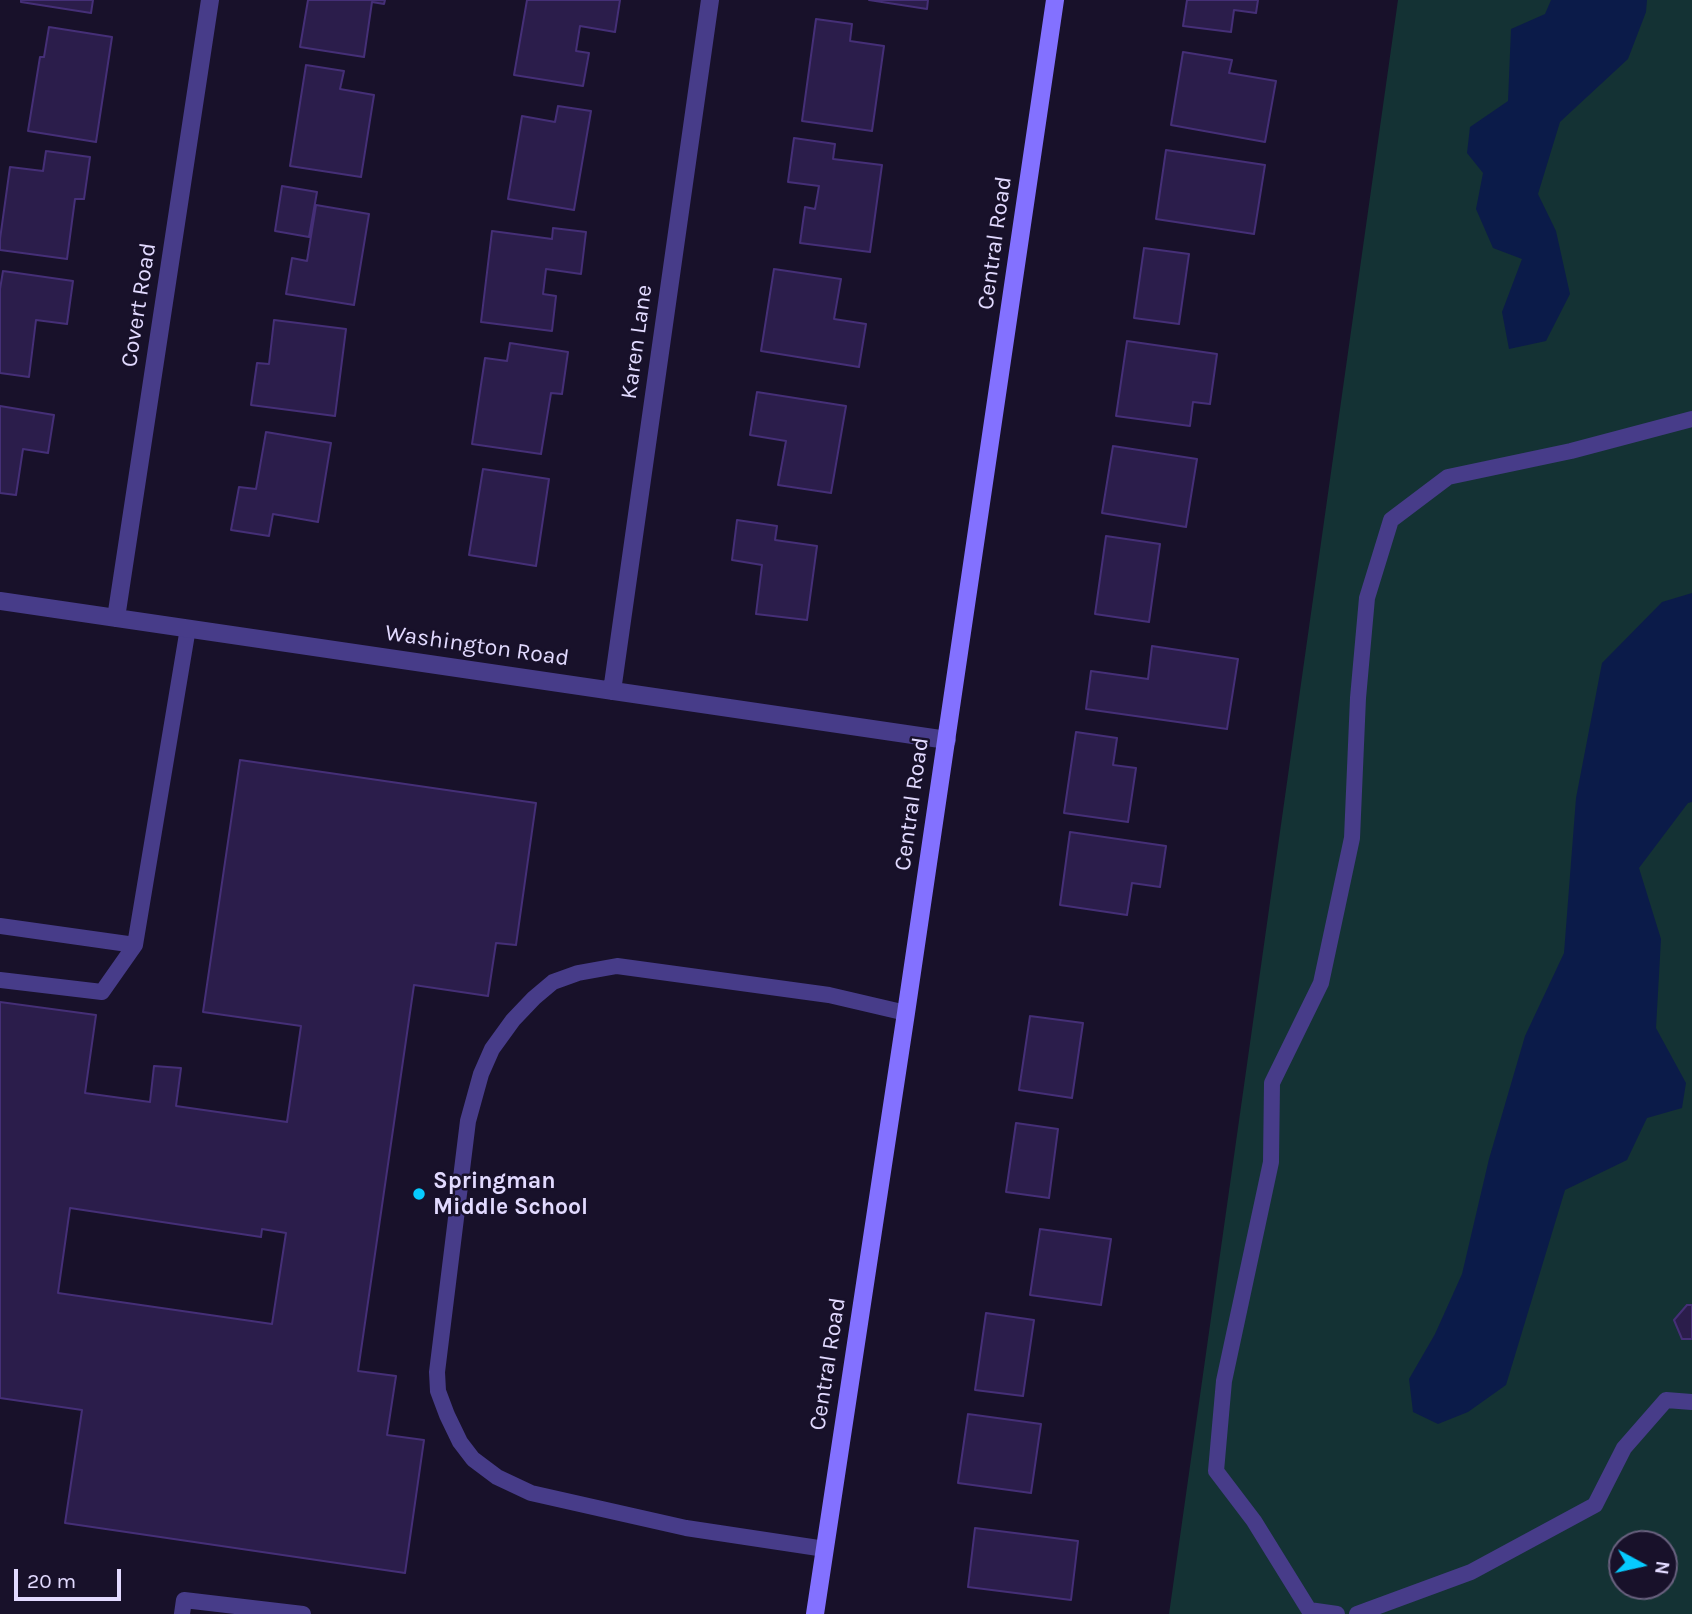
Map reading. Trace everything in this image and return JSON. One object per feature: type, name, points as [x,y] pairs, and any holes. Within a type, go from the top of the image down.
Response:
[{"type":"main road","name":"Central Road","points":[[815,1614],[1055,0]]},
{"type":"street","name":"Covert Road","points":[[116,618],[210,0]]},
{"type":"street","name":"Karen Lane","points":[[612,691],[710,0]]},
{"type":"street","name":"Washington Road","points":[[0,601],[947,740]]},
{"type":"lane","points":[[1337,1614],[1310,1610],[1254,1521],[1216,1471],[1224,1381],[1271,1162],[1272,1083],[1321,983],[1352,838],[1358,698],[1367,598],[1391,520],[1448,477],[1571,451],[1692,419]]},
{"type":"lane","points":[[0,980],[102,992],[135,945],[188,628]]},
{"type":"lane","points":[[0,926],[135,945]]},
{"type":"lane","points":[[825,1549],[686,1528],[531,1493],[497,1476],[473,1459],[460,1442],[447,1415],[438,1391],[436,1372],[468,1121],[481,1074],[492,1049],[513,1020],[553,982],[578,973],[617,966],[829,995],[906,1013]]},
{"type":"lane","points":[[1357,1614],[1471,1572],[1595,1505],[1624,1448],[1666,1400],[1692,1402]]},
{"type":"lane","points":[[182,1614],[184,1600],[303,1614]]},
{"type":"green space","points":[[1398,0],[1692,0],[1692,1614],[1169,1614]]},
{"type":"water","points":[[1551,0],[1647,0],[1646,12],[1628,59],[1560,122],[1538,194],[1556,231],[1570,294],[1546,341],[1509,349],[1502,312],[1522,259],[1493,248],[1476,209],[1483,173],[1467,153],[1470,127],[1508,101],[1511,29],[1545,14]]},
{"type":"water","points":[[1692,593],[1692,802],[1688,803],[1639,868],[1661,939],[1656,1028],[1686,1083],[1682,1108],[1647,1118],[1627,1160],[1565,1190],[1506,1385],[1468,1412],[1438,1424],[1413,1412],[1409,1379],[1435,1334],[1462,1274],[1489,1159],[1525,1036],[1564,953],[1576,798],[1602,663],[1662,602]]},
{"type":"building","points":[[21,0],[93,0],[91,13]]},
{"type":"building","points":[[308,0],[385,0],[384,4],[372,2],[364,57],[300,47]]},
{"type":"building","points":[[527,0],[620,0],[615,32],[580,26],[576,51],[589,53],[583,86],[514,75]]},
{"type":"building","points":[[869,0],[928,0],[927,9]]},
{"type":"building","points":[[1187,0],[1258,0],[1256,13],[1234,10],[1231,32],[1183,26]]},
{"type":"building","points":[[816,19],[852,24],[850,41],[884,46],[872,131],[802,121]]},
{"type":"building","points":[[49,27],[112,37],[96,142],[28,131],[40,57],[44,57]]},
{"type":"building","points":[[1183,52],[1232,60],[1229,73],[1276,81],[1265,142],[1171,125]]},
{"type":"building","points":[[306,65],[344,71],[340,89],[374,95],[361,177],[290,166]]},
{"type":"building","points":[[558,106],[591,111],[574,210],[508,199],[522,116],[555,122]]},
{"type":"building","points":[[794,138],[835,144],[833,159],[882,165],[870,252],[800,243],[805,207],[815,209],[819,186],[788,182]]},
{"type":"building","points":[[1166,150],[1265,165],[1254,234],[1156,219]]},
{"type":"building","points":[[46,151],[90,157],[84,199],[75,199],[67,259],[0,250],[10,167],[43,171]]},
{"type":"building","points":[[282,186],[317,192],[309,237],[275,231]]},
{"type":"building","points":[[316,205],[369,214],[354,305],[286,294],[292,258],[307,261]]},
{"type":"building","points":[[553,228],[586,232],[581,274],[546,269],[543,294],[556,296],[552,331],[481,322],[492,231],[552,239]]},
{"type":"building","points":[[1144,248],[1189,254],[1179,324],[1134,318]]},
{"type":"building","points":[[774,269],[841,279],[834,319],[866,324],[859,367],[761,351]]},
{"type":"building","points":[[3,271],[73,281],[67,324],[36,320],[29,377],[0,373],[0,289]]},
{"type":"building","points":[[274,320],[346,329],[335,416],[251,405],[257,363],[269,364]]},
{"type":"building","points":[[1127,341],[1217,354],[1210,404],[1193,402],[1190,426],[1116,416]]},
{"type":"building","points":[[510,343],[568,352],[562,394],[551,393],[541,454],[472,444],[485,358],[507,361]]},
{"type":"building","points":[[757,392],[846,406],[831,493],[778,485],[786,441],[750,435]]},
{"type":"building","points":[[0,406],[54,415],[48,453],[23,449],[16,495],[0,493]]},
{"type":"building","points":[[266,432],[331,443],[318,522],[273,514],[269,536],[231,530],[239,487],[256,489]]},
{"type":"building","points":[[1113,446],[1197,459],[1186,527],[1102,513]]},
{"type":"building","points":[[483,469],[549,479],[536,566],[469,555]]},
{"type":"building","points":[[737,520],[777,526],[775,540],[817,546],[807,620],[756,614],[762,565],[732,560]]},
{"type":"building","points":[[1106,536],[1160,544],[1149,622],[1095,614]]},
{"type":"building","points":[[1152,646],[1238,659],[1227,729],[1086,709],[1091,671],[1148,679]]},
{"type":"building","points":[[1076,732],[1117,738],[1113,765],[1136,768],[1128,822],[1064,813]]},
{"type":"building","name":"Springman Middle School","points":[[240,760],[536,803],[516,945],[496,943],[488,996],[414,985],[358,1371],[396,1376],[387,1435],[424,1440],[405,1573],[65,1523],[82,1410],[0,1398],[0,1002],[96,1015],[85,1093],[150,1102],[154,1066],[181,1068],[176,1106],[287,1122],[301,1026],[203,1012]],"holes":[[[70,1208],[261,1237],[262,1229],[286,1233],[272,1324],[58,1293]]]},
{"type":"building","points":[[1070,832],[1166,846],[1160,887],[1132,883],[1127,915],[1060,905]]},
{"type":"building","points":[[1030,1016],[1083,1023],[1072,1098],[1019,1090]]},
{"type":"building","points":[[1016,1123],[1058,1129],[1049,1198],[1006,1192]]},
{"type":"building","points":[[1040,1229],[1111,1239],[1101,1305],[1030,1295]]},
{"type":"building","points":[[1687,1305],[1692,1305],[1692,1339],[1682,1339],[1674,1320]]},
{"type":"building","points":[[986,1313],[1034,1320],[1023,1396],[975,1390]]},
{"type":"building","points":[[968,1414],[1041,1424],[1031,1493],[958,1483]]},
{"type":"building","points":[[975,1528],[1078,1541],[1071,1600],[968,1587]]},
{"type":"place","name":"Springman Middle School","points":[[419,1194]]}]
